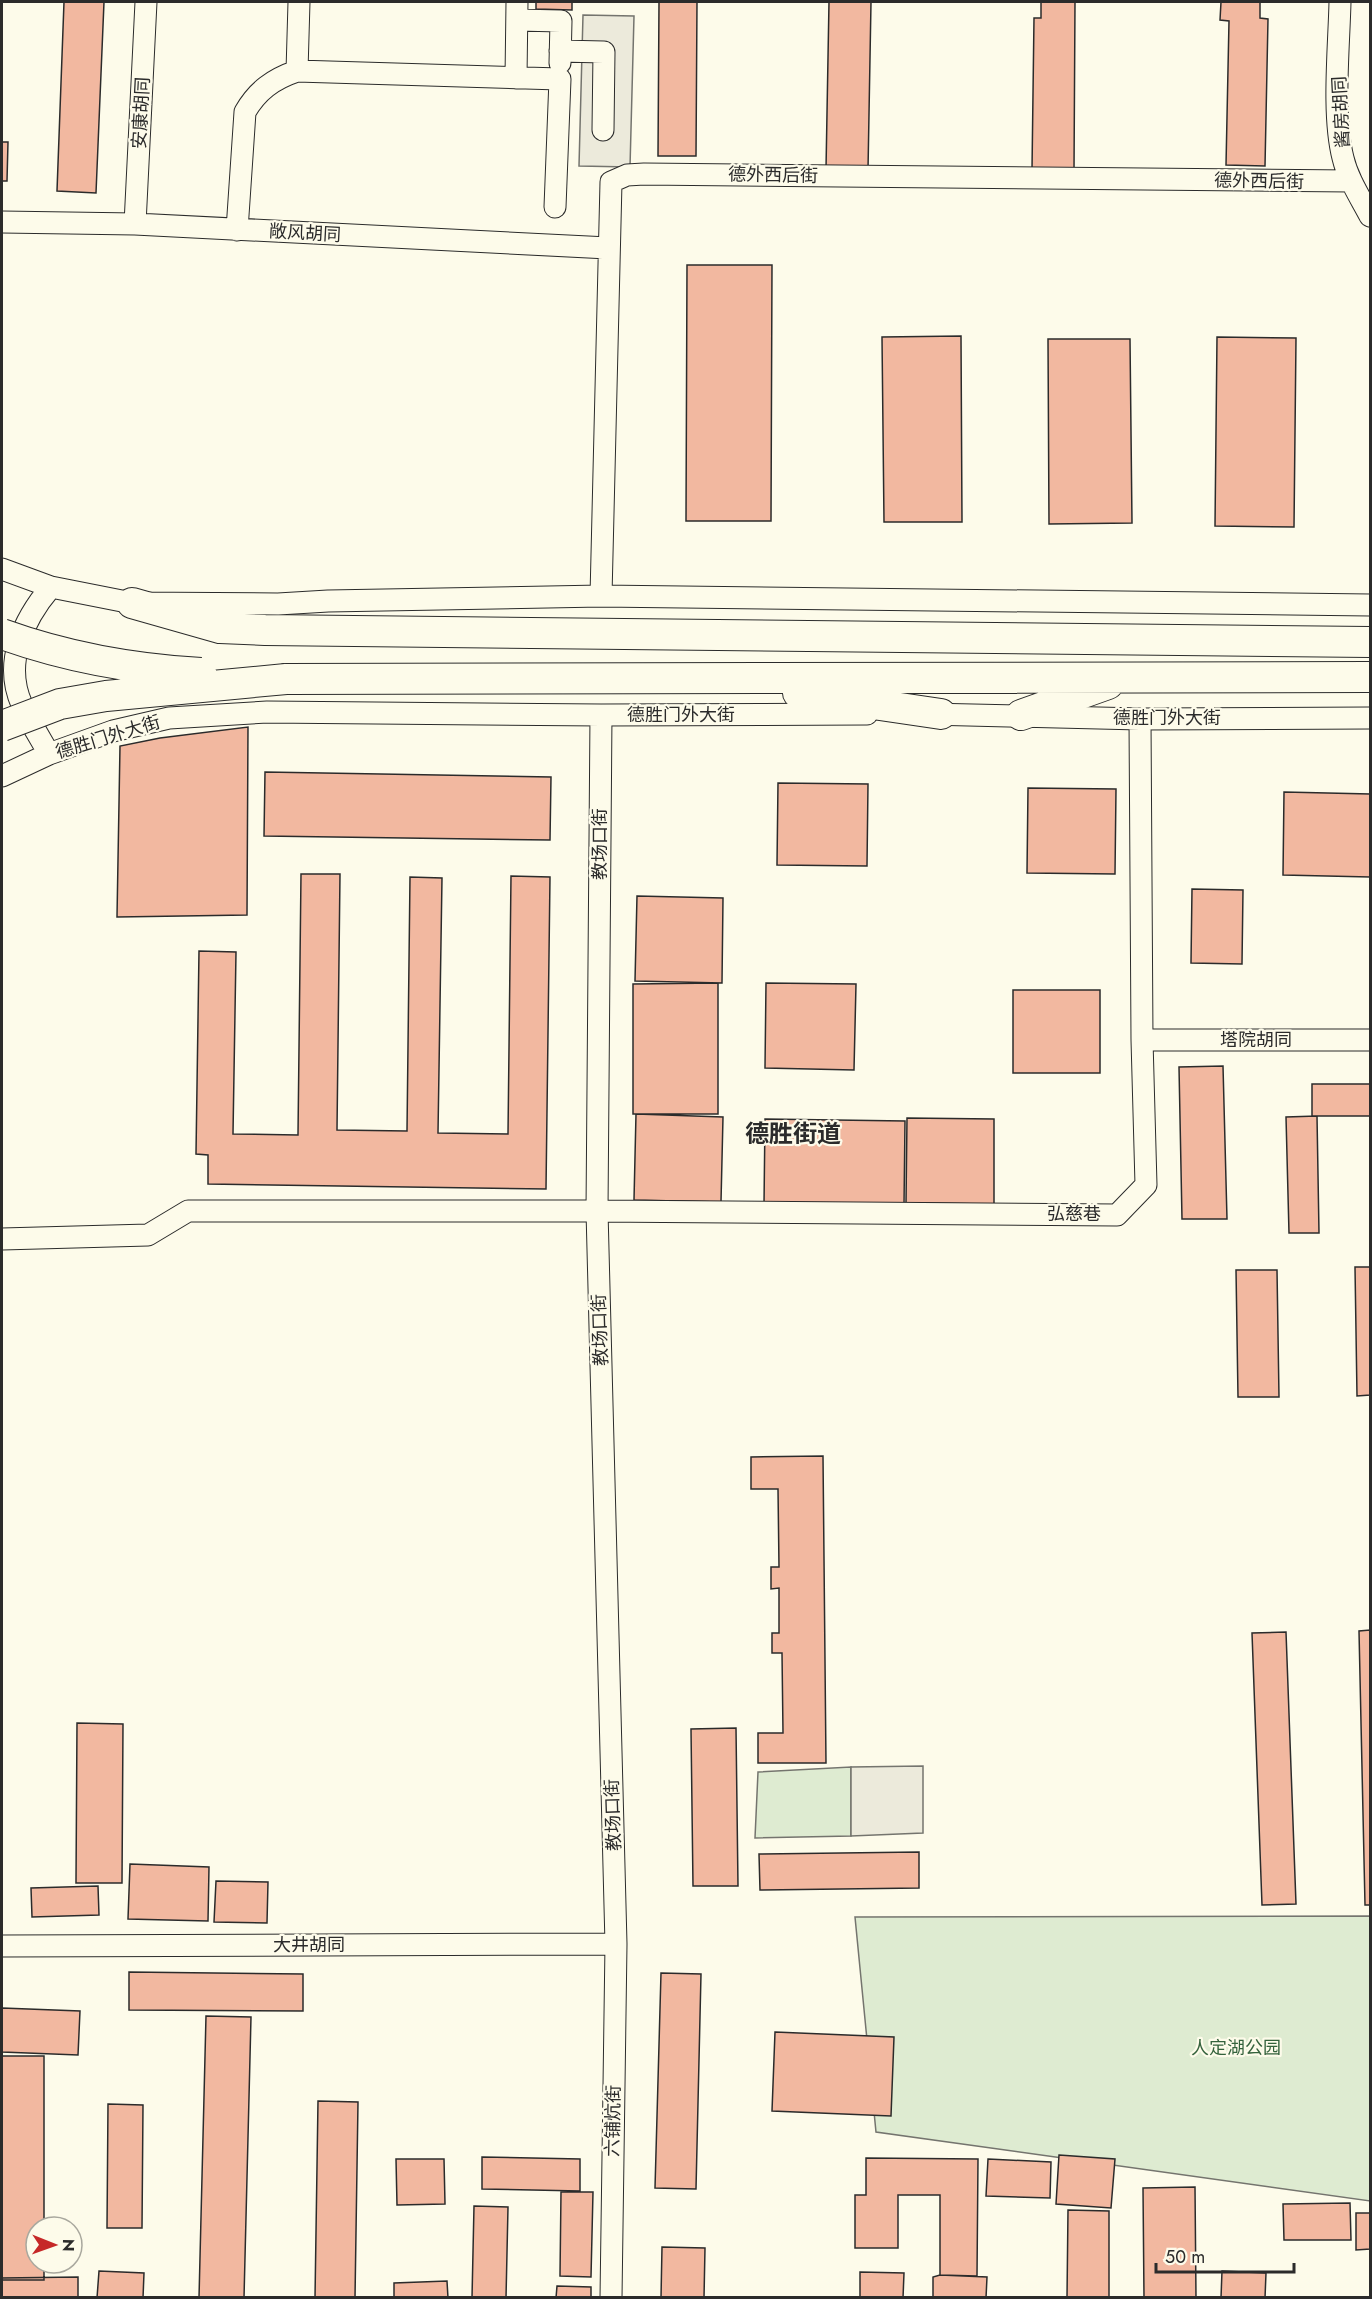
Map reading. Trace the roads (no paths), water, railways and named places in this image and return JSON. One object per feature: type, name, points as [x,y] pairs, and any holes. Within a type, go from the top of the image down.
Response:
[{"type":"highway","points":[[132,603],[220,628],[265,630],[1371,642]]},
{"type":"highway","points":[[2,634],[32,645],[99,662],[173,672],[286,679]]},
{"type":"highway","points":[[1021,715],[1130,676]]},
{"type":"highway","name":"德胜门外大街","points":[[286,679],[1371,677]]},
{"type":"highway","points":[[2,726],[60,704],[106,696],[286,679]]},
{"type":"highway","points":[[700,679],[941,714]]},
{"type":"street","name":"安康胡同","points":[[135,224],[146,2]]},
{"type":"street","points":[[297,71],[299,2]]},
{"type":"street","name":"酱房胡同","points":[[1340,2],[1338,101],[1340,141],[1351,182],[1371,216]]},
{"type":"street","points":[[516,78],[517,11],[561,21],[555,207]]},
{"type":"street","points":[[561,51],[604,52],[603,130]]},
{"type":"street","points":[[237,230],[245,112],[254,96],[281,76],[297,71],[560,79]]},
{"type":"street","name":"德外西后街","points":[[601,596],[611,182],[627,175],[1351,182]]},
{"type":"street","name":"敞风胡同","points":[[2,222],[135,224],[608,248]]},
{"type":"street","points":[[2,569],[51,587],[132,603],[278,604],[601,596],[1371,606]]},
{"type":"street","points":[[50,754],[22,705],[15,683],[16,653],[21,632],[35,606],[51,587]]},
{"type":"street","name":"德胜门外大街","points":[[2,776],[50,754],[113,731],[169,718],[267,712],[601,715],[941,714],[1140,719],[1371,718]]},
{"type":"street","name":"教场口街","points":[[601,715],[597,1211],[616,1944]]},
{"type":"street","name":"弘慈巷","points":[[2,1239],[148,1236],[188,1211],[1117,1215],[1146,1185],[1142,1040],[1140,719]]},
{"type":"street","name":"塔院胡同","points":[[1142,1040],[1371,1040]]},
{"type":"street","name":"大井胡同","points":[[2,1947],[616,1944]]},
{"type":"street","name":"六铺炕街","points":[[611,2298],[616,1944]]},
{"type":"district","name":"德胜街道","points":[[793,1133]]},
{"type":"park label","name":"人定湖公园","points":[[1236,2048]]}]
